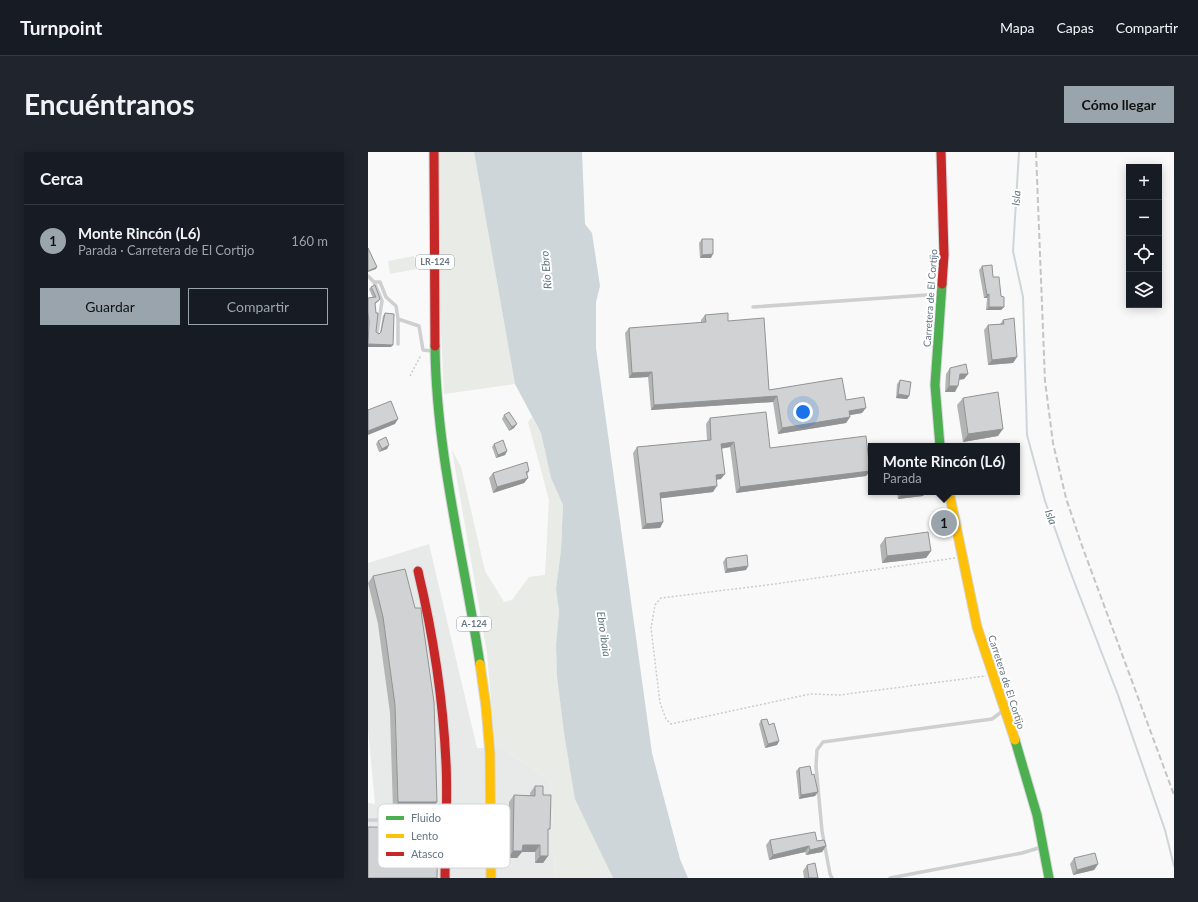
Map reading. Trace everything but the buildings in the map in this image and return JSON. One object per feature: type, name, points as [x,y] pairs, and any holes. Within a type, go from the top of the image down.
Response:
[{"type":"street","name":"LR-124","points":[[434,152],[436,372]]},
{"type":"street","name":"Carretera de El Cortijo","points":[[940,443],[935,386],[944,255],[941,152]]},
{"type":"street","name":"A-124","points":[[436,372],[441,433],[447,475],[472,613],[486,707],[490,754],[490,804]]},
{"type":"street","name":"Carretera de El Cortijo","points":[[950,495],[977,627],[1021,760],[1037,815],[1049,878]]},
{"type":"street","points":[[418,571],[424,596],[440,700],[445,749],[445,804]]},
{"type":"street","name":"A-124","points":[[491,868],[491,878]]},
{"type":"lane","points":[[368,276],[374,282],[382,301],[377,333]]},
{"type":"lane","points":[[374,282],[380,282],[386,297],[396,306],[398,319],[398,344]]},
{"type":"lane","points":[[753,307],[942,294]]},
{"type":"lane","points":[[398,319],[419,326],[424,350],[435,352]]},
{"type":"lane","points":[[832,878],[822,831],[816,766],[817,750],[823,742],[992,719],[1004,710]]},
{"type":"lane","points":[[368,820],[378,820]]},
{"type":"lane","points":[[890,878],[1022,853],[1044,846]]},
{"type":"path","points":[[410,376],[424,350]]},
{"type":"path","points":[[962,557],[775,584],[662,598],[655,604],[651,628],[660,704],[666,719],[671,724],[810,694],[840,695],[992,675]]},
{"type":"shaded area","points":[[439,152],[474,152],[515,384],[444,394],[440,309]]},
{"type":"shaded area","points":[[414,256],[416,269],[390,274],[388,261]]},
{"type":"shaded area","points":[[532,417],[541,433],[551,478],[563,505],[561,550],[556,589],[559,611],[556,645],[557,677],[564,733],[576,799],[613,878],[555,878],[552,804],[549,779],[501,748],[495,748],[487,653],[452,450],[461,467],[485,571],[504,602],[512,600],[529,577],[545,575],[549,500],[528,422]]},
{"type":"shaded area","points":[[429,544],[477,748],[501,748],[549,779],[552,804],[555,878],[368,878],[368,803],[375,804],[368,729],[368,563]]},
{"type":"water","points":[[474,152],[582,152],[585,224],[592,233],[600,286],[596,302],[596,348],[652,753],[680,859],[688,878],[613,878],[575,799],[564,733],[557,677],[556,645],[559,611],[556,589],[561,550],[563,505],[551,478],[541,433],[515,384]]},
{"type":"waterway","name":"Isla","points":[[1019,152],[1013,251],[1023,297],[1027,435],[1045,501],[1070,571],[1118,695],[1165,830],[1174,866]]},
{"type":"railway","points":[[1036,152],[1045,381],[1053,443],[1066,498],[1081,543],[1174,795]]},
{"type":"traffic: fast","points":[[940,443],[935,385],[942,284]]},
{"type":"traffic: fast","points":[[435,346],[440,426],[445,466],[480,664]]},
{"type":"traffic: fast","points":[[1015,740],[1037,815],[1049,878]]},
{"type":"traffic: slow","points":[[950,495],[977,627],[1015,740]]},
{"type":"traffic: slow","points":[[480,664],[486,707],[490,754],[490,804]]},
{"type":"traffic: slow","points":[[491,868],[491,878]]},
{"type":"traffic: jam","points":[[434,152],[435,346]]},
{"type":"traffic: jam","points":[[941,152],[944,255],[942,284]]},
{"type":"traffic: jam","points":[[418,571],[433,642],[440,690],[445,739],[447,804]]},
{"type":"traffic: jam","points":[[445,868],[445,878]]},
{"type":"place","name":"Monte Rincón (L6)","points":[[944,523]]},
{"type":"water label","name":"Río Ebro","points":[[546,270]]},
{"type":"water label","name":"Ebro ibaia","points":[[604,634]]}]
